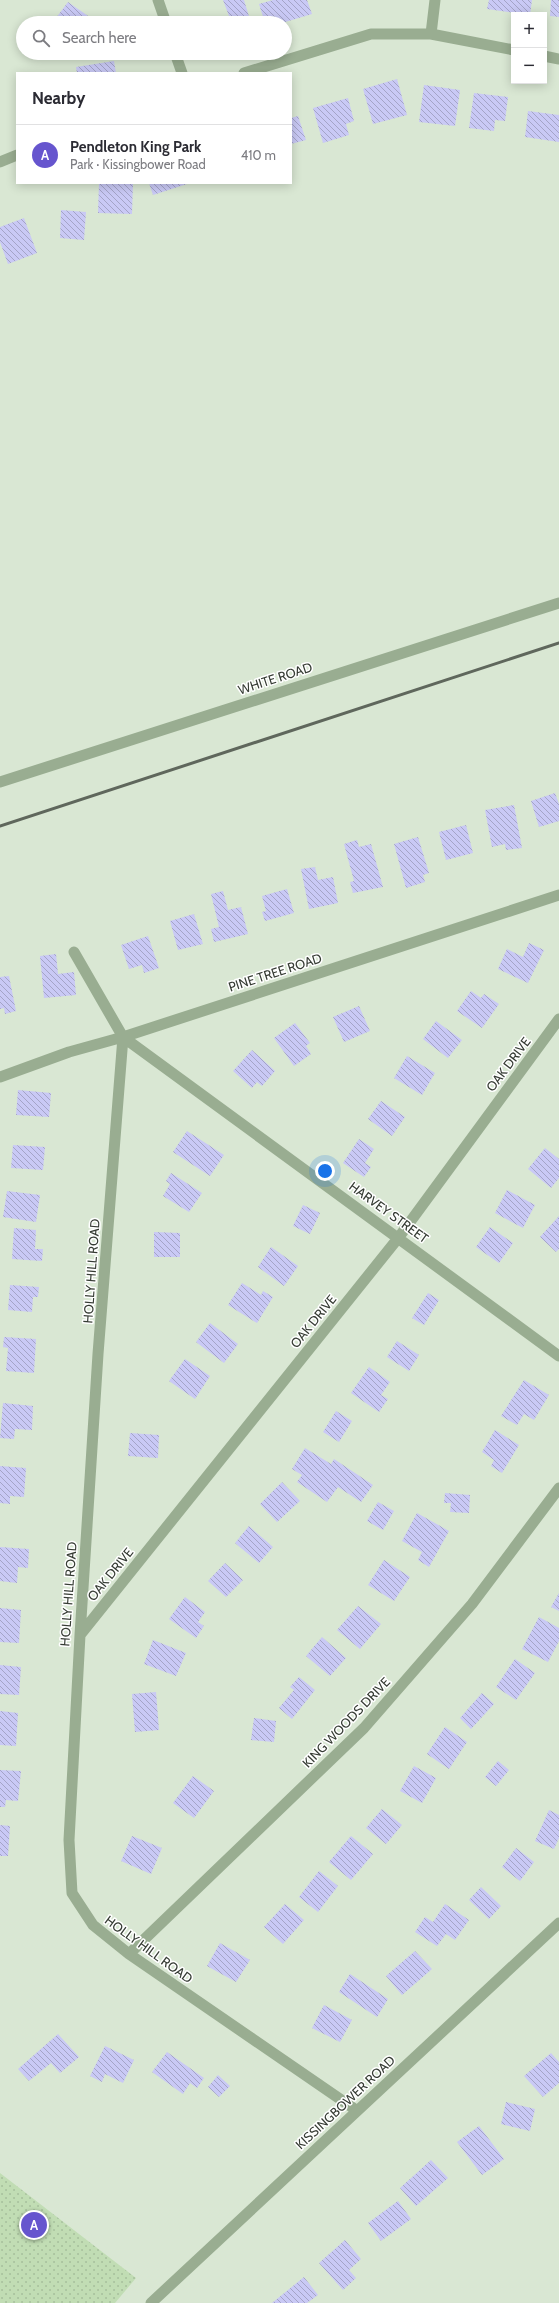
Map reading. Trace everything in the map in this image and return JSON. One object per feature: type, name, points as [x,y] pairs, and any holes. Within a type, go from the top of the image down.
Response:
[{"type":"street","points":[[158,0],[164,16]]},
{"type":"street","points":[[431,34],[435,0]]},
{"type":"street","points":[[292,58],[371,34],[431,34],[511,49]]},
{"type":"street","points":[[547,57],[559,59]]},
{"type":"street","points":[[178,60],[182,72]]},
{"type":"street","points":[[247,72],[286,60]]},
{"type":"street","points":[[0,162],[16,155]]},
{"type":"street","name":"WHITE ROAD","points":[[0,782],[559,603]]},
{"type":"street","name":"PINE TREE ROAD","points":[[0,1077],[69,1052],[123,1037],[559,895]]},
{"type":"street","points":[[74,952],[123,1037]]},
{"type":"street","name":"OAK DRIVE","points":[[80,1635],[399,1236],[559,1019]]},
{"type":"street","name":"HARVEY STREET","points":[[123,1037],[399,1236],[559,1356]]},
{"type":"street","name":"HOLLY HILL ROAD","points":[[123,1037],[98,1354],[80,1635],[69,1840],[72,1893],[94,1925],[129,1954],[356,2110]]},
{"type":"street","name":"KING WOODS DRIVE","points":[[129,1954],[364,1728],[472,1604],[559,1488]]},
{"type":"street","name":"KISSINGBOWER ROAD","points":[[151,2303],[356,2110],[559,1923]]},
{"type":"green space","points":[[0,2173],[136,2278],[115,2303],[0,2303]]},
{"type":"building","points":[[223,0],[244,0],[249,16],[229,16]]},
{"type":"building","points":[[273,0],[307,0],[312,14],[292,20],[292,16],[263,16],[259,4]]},
{"type":"building","points":[[489,0],[532,0],[530,12],[511,12],[487,9]]},
{"type":"building","points":[[551,0],[559,0],[559,17],[550,16]]},
{"type":"building","points":[[68,2],[88,16],[58,16]]},
{"type":"building","points":[[114,61],[116,72],[77,72],[76,67]]},
{"type":"building","points":[[397,79],[407,115],[373,124],[363,89]]},
{"type":"building","points":[[424,85],[460,90],[455,126],[419,122]]},
{"type":"building","points":[[474,93],[508,97],[505,121],[495,120],[494,131],[469,128]]},
{"type":"building","points":[[348,98],[354,121],[346,124],[349,135],[323,143],[313,108]]},
{"type":"building","points":[[528,111],[559,115],[559,142],[525,137]]},
{"type":"building","points":[[298,116],[306,140],[292,144],[292,118]]},
{"type":"building","points":[[99,184],[133,184],[132,214],[98,213]]},
{"type":"building","points":[[149,184],[187,184],[153,195]]},
{"type":"building","points":[[61,210],[86,212],[84,240],[60,238]]},
{"type":"building","points":[[24,218],[37,253],[8,264],[0,242],[0,227]]},
{"type":"building","points":[[555,793],[559,804],[559,821],[539,827],[531,801]]},
{"type":"building","points":[[514,805],[522,848],[506,850],[505,844],[492,847],[485,810]]},
{"type":"building","points":[[466,825],[473,853],[446,860],[439,832]]},
{"type":"building","points":[[418,837],[429,873],[423,875],[425,882],[406,888],[394,844]]},
{"type":"building","points":[[357,840],[359,847],[371,844],[383,887],[353,893],[350,882],[354,881],[344,844]]},
{"type":"building","points":[[315,867],[318,880],[333,877],[338,903],[309,909],[301,869]]},
{"type":"building","points":[[287,889],[294,913],[265,921],[262,912],[266,911],[262,896]]},
{"type":"building","points":[[223,891],[228,910],[241,907],[248,934],[214,942],[211,929],[219,927],[211,894]]},
{"type":"building","points":[[194,914],[203,944],[178,950],[170,921]]},
{"type":"building","points":[[148,936],[159,968],[144,973],[142,965],[129,969],[121,945]]},
{"type":"building","points":[[529,943],[544,950],[528,983],[498,969],[507,949],[523,957]]},
{"type":"building","points":[[56,954],[58,974],[74,972],[76,995],[44,998],[40,956]]},
{"type":"building","points":[[9,976],[16,1011],[5,1014],[4,1008],[0,1009],[0,977]]},
{"type":"building","points":[[471,991],[481,998],[484,994],[499,1004],[482,1028],[457,1011]]},
{"type":"building","points":[[359,1006],[370,1031],[344,1042],[333,1017]]},
{"type":"building","points":[[436,1021],[462,1040],[448,1058],[423,1039]]},
{"type":"building","points":[[295,1023],[310,1043],[306,1046],[311,1054],[294,1066],[274,1038]]},
{"type":"building","points":[[252,1050],[275,1071],[262,1086],[257,1082],[252,1088],[233,1071]]},
{"type":"building","points":[[407,1056],[435,1073],[422,1095],[394,1078]]},
{"type":"building","points":[[18,1090],[51,1093],[49,1117],[16,1115]]},
{"type":"building","points":[[381,1101],[405,1117],[392,1136],[368,1119]]},
{"type":"building","points":[[187,1131],[224,1155],[210,1176],[173,1152]]},
{"type":"building","points":[[359,1139],[374,1149],[365,1163],[371,1167],[364,1177],[343,1163]]},
{"type":"building","points":[[13,1145],[45,1147],[43,1170],[11,1168]]},
{"type":"building","points":[[545,1148],[559,1159],[559,1178],[551,1188],[528,1169]]},
{"type":"building","points":[[171,1173],[202,1193],[189,1212],[163,1196],[170,1184],[166,1181]]},
{"type":"building","points":[[507,1190],[535,1205],[523,1228],[495,1213]]},
{"type":"building","points":[[7,1191],[40,1195],[36,1222],[3,1217]]},
{"type":"building","points":[[303,1205],[320,1213],[310,1234],[293,1226]]},
{"type":"building","points":[[559,1216],[559,1249],[556,1252],[540,1237]]},
{"type":"building","points":[[490,1227],[513,1243],[499,1263],[476,1247]]},
{"type":"building","points":[[14,1228],[36,1230],[35,1249],[43,1249],[42,1261],[12,1259]]},
{"type":"building","points":[[154,1232],[180,1233],[180,1257],[154,1257]]},
{"type":"building","points":[[271,1247],[298,1266],[284,1286],[258,1267]]},
{"type":"building","points":[[242,1283],[261,1295],[263,1291],[273,1297],[257,1323],[228,1305]]},
{"type":"building","points":[[10,1285],[39,1287],[38,1297],[33,1297],[32,1312],[8,1310]]},
{"type":"building","points":[[428,1293],[439,1300],[424,1325],[412,1318]]},
{"type":"building","points":[[210,1323],[238,1344],[224,1363],[196,1342]]},
{"type":"building","points":[[4,1337],[36,1339],[34,1373],[6,1371],[8,1348],[3,1347]]},
{"type":"building","points":[[397,1341],[419,1355],[409,1371],[387,1357]]},
{"type":"building","points":[[185,1359],[210,1376],[195,1399],[169,1381]]},
{"type":"building","points":[[369,1367],[390,1382],[381,1395],[388,1399],[379,1412],[351,1393]]},
{"type":"building","points":[[524,1380],[549,1395],[534,1420],[524,1414],[517,1425],[501,1416]]},
{"type":"building","points":[[3,1403],[33,1406],[32,1430],[15,1429],[14,1439],[0,1438]]},
{"type":"building","points":[[336,1411],[352,1421],[339,1442],[323,1432]]},
{"type":"building","points":[[495,1430],[519,1445],[502,1473],[491,1466],[494,1460],[482,1452]]},
{"type":"building","points":[[130,1433],[159,1435],[158,1458],[128,1456]]},
{"type":"building","points":[[305,1448],[331,1464],[334,1459],[373,1485],[361,1502],[338,1487],[327,1502],[297,1482],[302,1475],[292,1469]]},
{"type":"building","points":[[0,1466],[26,1468],[24,1497],[10,1496],[10,1504],[0,1503]]},
{"type":"building","points":[[282,1482],[300,1501],[277,1522],[260,1504]]},
{"type":"building","points":[[445,1493],[470,1495],[469,1513],[450,1512],[451,1503],[444,1503]]},
{"type":"building","points":[[378,1502],[394,1511],[383,1530],[367,1521]]},
{"type":"building","points":[[417,1513],[449,1531],[429,1567],[418,1560],[422,1552],[402,1541]]},
{"type":"building","points":[[249,1526],[273,1547],[259,1563],[235,1543]]},
{"type":"building","points":[[0,1547],[29,1549],[28,1568],[18,1567],[17,1583],[0,1581]]},
{"type":"building","points":[[384,1560],[410,1577],[394,1601],[368,1585]]},
{"type":"building","points":[[225,1563],[243,1580],[226,1597],[208,1581]]},
{"type":"building","points":[[559,1593],[559,1611],[551,1607]]},
{"type":"building","points":[[185,1597],[205,1612],[198,1622],[204,1626],[196,1638],[169,1619]]},
{"type":"building","points":[[358,1606],[381,1624],[360,1649],[337,1630]]},
{"type":"building","points":[[0,1608],[21,1610],[19,1643],[0,1642]]},
{"type":"building","points":[[539,1617],[559,1628],[559,1641],[548,1662],[522,1649]]},
{"type":"building","points":[[322,1637],[346,1658],[330,1676],[306,1656]]},
{"type":"building","points":[[153,1640],[186,1653],[176,1676],[144,1664]]},
{"type":"building","points":[[515,1659],[535,1673],[516,1700],[496,1687]]},
{"type":"building","points":[[0,1665],[21,1667],[19,1695],[0,1694]]},
{"type":"building","points":[[299,1677],[315,1690],[292,1719],[279,1708],[294,1690],[290,1687]]},
{"type":"building","points":[[156,1692],[159,1730],[135,1732],[132,1694]]},
{"type":"building","points":[[482,1693],[494,1704],[471,1729],[460,1718]]},
{"type":"building","points":[[0,1711],[18,1713],[16,1746],[0,1745]]},
{"type":"building","points":[[254,1718],[276,1721],[274,1742],[251,1740]]},
{"type":"building","points":[[445,1727],[467,1742],[449,1769],[427,1754]]},
{"type":"building","points":[[498,1761],[509,1770],[496,1786],[485,1777]]},
{"type":"building","points":[[414,1766],[436,1778],[422,1803],[400,1791]]},
{"type":"building","points":[[0,1770],[21,1771],[18,1801],[6,1800],[5,1807],[0,1807]]},
{"type":"building","points":[[193,1776],[214,1791],[194,1818],[173,1803]]},
{"type":"building","points":[[382,1809],[402,1825],[386,1844],[366,1828]]},
{"type":"building","points":[[549,1810],[559,1815],[559,1838],[554,1849],[535,1841]]},
{"type":"building","points":[[0,1825],[10,1826],[8,1856],[0,1856]]},
{"type":"building","points":[[132,1836],[162,1848],[151,1874],[121,1861]]},
{"type":"building","points":[[351,1836],[373,1854],[351,1880],[329,1862]]},
{"type":"building","points":[[516,1848],[534,1862],[520,1881],[502,1867]]},
{"type":"building","points":[[319,1871],[338,1886],[318,1912],[299,1897]]},
{"type":"building","points":[[481,1887],[501,1906],[489,1919],[469,1900]]},
{"type":"building","points":[[285,1904],[304,1920],[283,1944],[264,1927]]},
{"type":"building","points":[[445,1904],[469,1920],[455,1940],[446,1934],[437,1946],[415,1932],[425,1917],[433,1922]]},
{"type":"building","points":[[220,1943],[250,1960],[236,1982],[207,1966]]},
{"type":"building","points":[[415,1951],[432,1969],[402,1995],[386,1976]]},
{"type":"building","points":[[350,1974],[388,1999],[377,2017],[339,1992]]},
{"type":"building","points":[[324,2005],[352,2020],[340,2042],[312,2028]]},
{"type":"building","points":[[58,2034],[79,2057],[60,2073],[51,2063],[29,2081],[18,2069]]},
{"type":"building","points":[[105,2046],[134,2060],[123,2083],[105,2074],[102,2082],[90,2076]]},
{"type":"building","points":[[167,2052],[204,2078],[197,2088],[190,2083],[183,2094],[152,2072]]},
{"type":"building","points":[[551,2053],[559,2062],[559,2083],[543,2097],[524,2076]]},
{"type":"building","points":[[218,2075],[230,2086],[219,2097],[208,2087]]},
{"type":"building","points":[[506,2102],[535,2109],[530,2131],[501,2124]]},
{"type":"building","points":[[479,2126],[504,2159],[482,2175],[457,2142]]},
{"type":"building","points":[[431,2160],[448,2178],[416,2206],[400,2188]]},
{"type":"building","points":[[398,2201],[411,2219],[381,2241],[368,2223]]},
{"type":"building","points":[[345,2240],[361,2259],[349,2270],[356,2278],[343,2290],[319,2263]]},
{"type":"building","points":[[304,2277],[318,2295],[307,2303],[272,2303]]},
{"type":"railway","points":[[0,826],[559,643]]},
{"type":"place","name":"Pendleton King Park","points":[[34,2225]]}]
